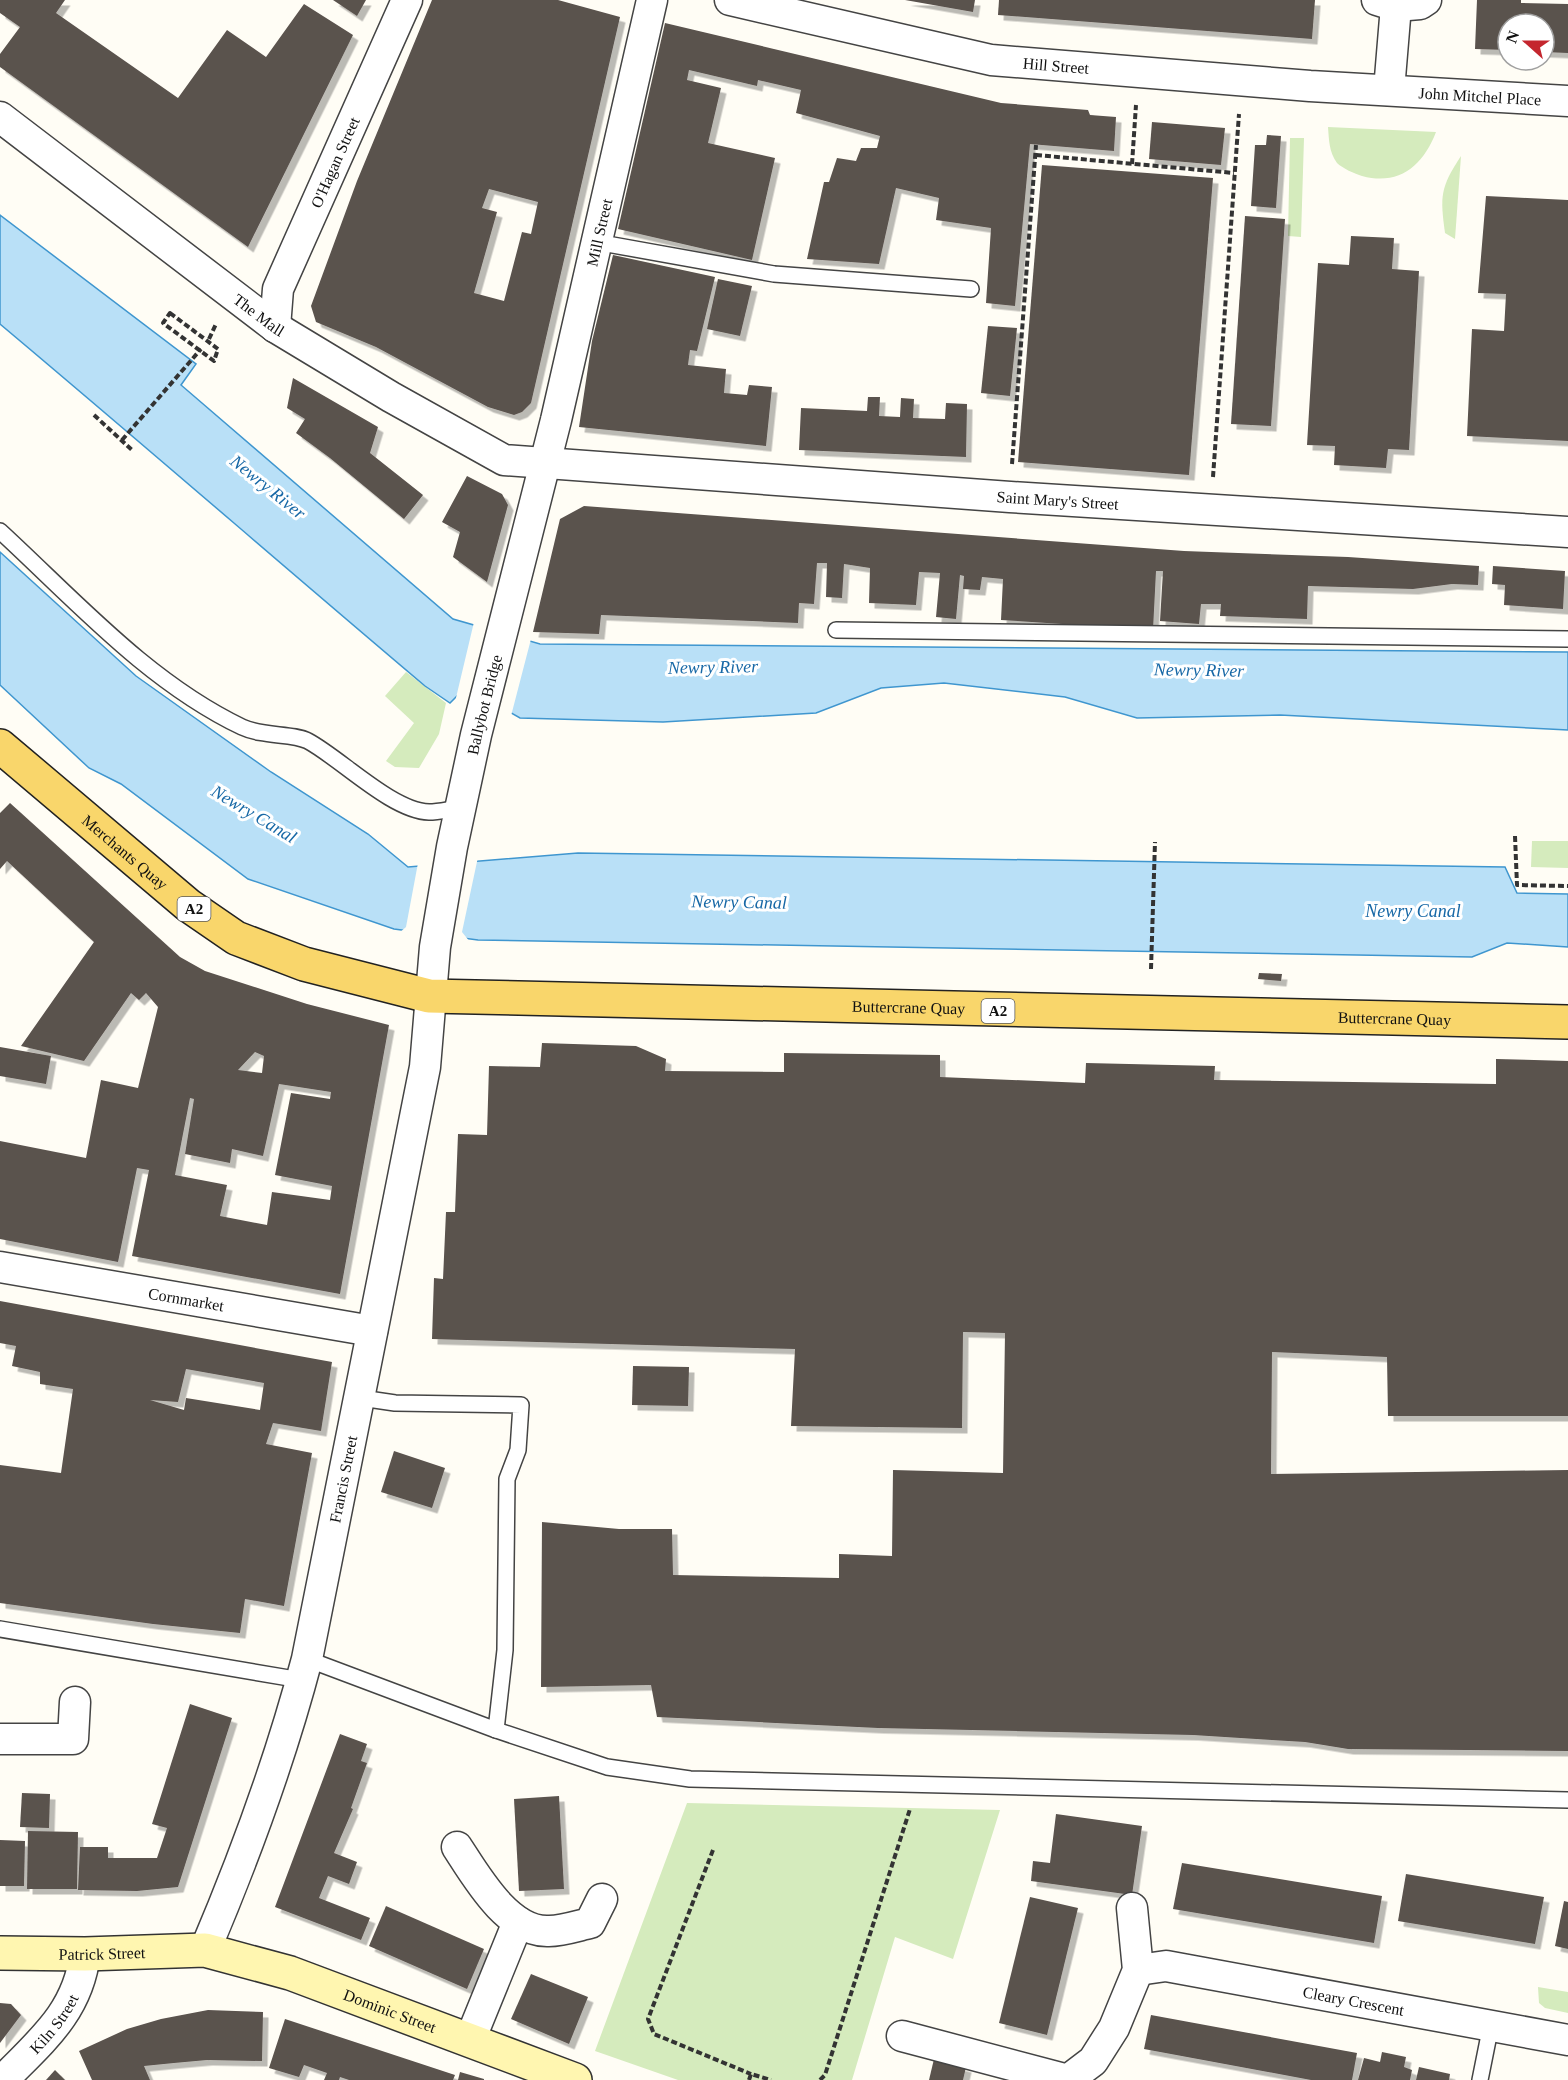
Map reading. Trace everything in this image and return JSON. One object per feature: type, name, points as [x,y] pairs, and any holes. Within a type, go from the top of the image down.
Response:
[{"type":"main road","name":"Merchants Quay","points":[[1,749],[188,905],[236,938],[304,964],[429,996]]},
{"type":"main road","name":"Buttercrane Quay","points":[[429,996],[1568,1022]]},
{"type":"main road","name":"Patrick Street","points":[[0,1953],[85,1954],[205,1950]]},
{"type":"main road","name":"Dominic Street","points":[[205,1950],[290,1973],[575,2080]]},
{"type":"street","name":"O'Hagan Street","points":[[275,327],[278,289],[407,0]]},
{"type":"street","name":"Mill Street","points":[[545,465],[652,0]]},
{"type":"street","name":"Hill Street","points":[[730,0],[991,60],[1389,90]]},
{"type":"street","points":[[1389,90],[1386,3],[1420,4],[1426,0]]},
{"type":"street","name":"John Mitchel Place","points":[[1389,90],[1568,101]]},
{"type":"street","name":"The Mall","points":[[0,117],[275,327],[391,397],[504,460],[545,465]]},
{"type":"street","name":"Saint Mary's Street","points":[[545,465],[1568,532]]},
{"type":"street","name":"Ballybot Bridge","points":[[429,996],[435,947],[460,808],[509,601],[545,465]]},
{"type":"street","name":"Francis Street","points":[[205,1950],[244,1853],[304,1670],[425,1067],[429,996]]},
{"type":"street","name":"Cornmarket","points":[[0,1267],[372,1331]]},
{"type":"street","points":[[0,1739],[73,1739],[75,1702]]},
{"type":"street","points":[[457,1846],[492,1900],[518,1922],[547,1932],[590,1923],[602,1899]]},
{"type":"street","points":[[902,2036],[1068,2080],[1093,2061],[1114,2028],[1138,1970],[1132,1908]]},
{"type":"street","points":[[470,2040],[518,1922]]},
{"type":"street","name":"Kiln Street","points":[[3,2080],[70,2006],[82,1980],[85,1954]]},
{"type":"street","name":"Cleary Crescent","points":[[1138,1970],[1166,1966],[1568,2040]]},
{"type":"lane","points":[[597,242],[774,274],[971,289]]},
{"type":"lane","points":[[0,531],[166,682],[244,728],[263,735],[307,740],[378,790],[418,810],[429,812],[460,808]]},
{"type":"lane","points":[[836,630],[1568,639]]},
{"type":"lane","points":[[360,1398],[395,1403],[521,1405],[518,1450],[507,1479],[505,1650],[496,1730]]},
{"type":"lane","points":[[0,1629],[304,1670],[607,1767],[690,1779],[1568,1800]]},
{"type":"lane","points":[[1480,2080],[1491,2025]]},
{"type":"path","points":[[1132,164],[1139,72]]},
{"type":"path","points":[[1211,510],[1242,80]]},
{"type":"path","points":[[1010,497],[1036,145]]},
{"type":"path","points":[[1036,155],[1234,173]]},
{"type":"path","points":[[170,313],[218,349],[214,361],[201,349],[164,323],[170,313]]},
{"type":"path","points":[[122,440],[201,349]]},
{"type":"path","points":[[94,415],[133,451]]},
{"type":"path","points":[[1515,836],[1517,885],[1568,886]]},
{"type":"path","points":[[1151,969],[1155,843]]},
{"type":"path","points":[[820,2080],[825,2075],[910,1815],[912,1786]]},
{"type":"path","points":[[712,1850],[648,2019],[654,2034],[771,2080]]},
{"type":"path","points":[[749,2080],[751,2074]]},
{"type":"green space","points":[[1328,127],[1436,132],[1431,144],[1417,164],[1398,175],[1375,178],[1356,174],[1337,163],[1331,150]]},
{"type":"green space","points":[[1290,138],[1304,138],[1301,237],[1288,236]]},
{"type":"green space","points":[[1461,156],[1455,239],[1445,233],[1442,201],[1445,185]]},
{"type":"green space","points":[[406,672],[446,703],[439,734],[419,768],[395,767],[386,761],[414,723],[385,696]]},
{"type":"green space","points":[[1532,841],[1568,841],[1568,868],[1531,867]]},
{"type":"green space","points":[[687,1803],[1000,1810],[953,1959],[895,1937],[852,2080],[678,2080],[595,2051]]},
{"type":"green space","points":[[1538,1987],[1568,1992],[1568,2013],[1545,2008],[1539,2003]]},
{"type":"water","name":"Newry River","points":[[0,215],[196,364],[181,385],[453,619],[540,644],[1568,652],[1568,730],[1280,715],[1137,718],[1065,697],[944,683],[881,688],[816,713],[663,722],[520,718],[466,687],[450,703],[425,686],[0,324]]},
{"type":"water","name":"Newry Canal","points":[[0,552],[136,676],[271,772],[368,834],[408,867],[578,853],[1505,867],[1517,893],[1568,894],[1568,947],[1507,943],[1472,957],[478,940],[394,929],[248,879],[121,784],[89,768],[0,685]]},
{"type":"pier","points":[[474,622],[531,639],[511,716],[467,691],[455,702]]},
{"type":"pier","points":[[478,857],[462,932],[470,942],[399,933],[406,927],[418,863]]},
{"type":"building","points":[[0,0],[65,0],[56,13],[178,98],[227,30],[266,57],[304,4],[353,35],[248,247],[0,67],[0,54],[20,27],[0,13]]},
{"type":"building","points":[[333,0],[366,0],[357,16]]},
{"type":"building","points":[[432,0],[558,0],[620,17],[531,403],[522,412],[514,415],[488,407],[376,347],[316,322],[311,306],[357,181]],"holes":[[[489,189],[538,202],[531,234],[522,232],[504,301],[474,293],[497,212],[482,208]]]},
{"type":"building","points":[[905,0],[975,0],[973,12]]},
{"type":"building","points":[[999,0],[1315,0],[1312,39],[998,15]]},
{"type":"building","points":[[1477,0],[1521,0],[1521,3],[1568,4],[1568,53],[1556,52],[1556,12],[1496,12],[1496,50],[1475,49]]},
{"type":"building","points":[[665,23],[1001,103],[1088,110],[1090,115],[1116,117],[1114,151],[1030,144],[1015,306],[986,303],[991,228],[936,220],[939,198],[896,188],[879,264],[807,259],[824,182],[829,182],[837,158],[856,161],[861,148],[877,148],[880,136],[796,113],[801,90],[758,80],[757,86],[689,70],[687,80],[721,88],[708,143],[775,158],[752,260],[618,229]]},
{"type":"building","points":[[1152,122],[1225,128],[1221,165],[1149,159]]},
{"type":"building","points":[[1267,135],[1281,136],[1276,208],[1251,206],[1255,145],[1266,145]]},
{"type":"building","points":[[1042,165],[1213,178],[1189,475],[1018,462]]},
{"type":"building","points":[[1486,196],[1568,200],[1568,441],[1467,436],[1472,329],[1504,331],[1506,294],[1478,293]]},
{"type":"building","points":[[1245,216],[1285,219],[1271,426],[1231,424]]},
{"type":"building","points":[[1351,236],[1394,238],[1392,269],[1419,271],[1409,450],[1388,449],[1386,468],[1334,465],[1335,446],[1307,445],[1318,263],[1349,265]]},
{"type":"building","points":[[613,255],[715,277],[697,351],[690,350],[688,365],[726,369],[724,393],[747,395],[749,385],[772,387],[766,446],[579,427],[592,341]]},
{"type":"building","points":[[718,279],[752,286],[740,336],[707,329]]},
{"type":"building","points":[[988,326],[1017,328],[1010,396],[981,393]]},
{"type":"building","points":[[293,378],[378,427],[370,453],[423,495],[404,519],[296,433],[305,419],[287,408]]},
{"type":"building","points":[[868,397],[880,397],[879,416],[900,417],[901,398],[914,399],[913,418],[945,419],[946,403],[967,404],[966,457],[799,450],[801,408],[867,411]]},
{"type":"building","points":[[467,476],[502,494],[508,505],[487,582],[453,557],[460,532],[442,522]]},
{"type":"building","points":[[584,506],[1184,551],[1348,557],[1479,566],[1478,585],[1452,584],[1413,589],[1308,586],[1307,619],[1220,616],[1221,604],[1201,604],[1199,624],[1160,621],[1163,571],[1156,571],[1153,630],[1001,620],[1003,579],[982,577],[980,590],[963,589],[964,576],[960,575],[956,619],[936,617],[940,573],[919,572],[916,605],[869,603],[870,568],[844,564],[842,598],[826,597],[827,563],[817,563],[814,604],[799,603],[798,623],[601,615],[599,634],[533,632],[560,519]]},
{"type":"building","points":[[1493,566],[1565,571],[1563,609],[1504,605],[1505,585],[1492,584]]},
{"type":"building","points":[[10,803],[180,957],[205,971],[307,1004],[389,1025],[340,1294],[132,1256],[149,1170],[137,1168],[118,1262],[0,1239],[0,1141],[86,1158],[101,1080],[138,1088],[158,1007],[146,993],[139,1000],[131,993],[84,1061],[21,1046],[94,942],[7,861],[0,869],[0,813]],"holes":[[[255,1052],[264,1056],[262,1073],[238,1070]],[[279,1084],[331,1092],[330,1099],[291,1093],[275,1175],[332,1186],[330,1200],[272,1192],[267,1225],[220,1216],[227,1185],[175,1175],[190,1098],[194,1099],[185,1154],[230,1163],[232,1149],[263,1156]]]},
{"type":"building","points":[[1259,973],[1282,974],[1281,981],[1258,979]]},
{"type":"building","points":[[542,1043],[636,1046],[666,1059],[665,1071],[784,1072],[784,1053],[940,1055],[940,1077],[1085,1083],[1086,1063],[1215,1066],[1214,1080],[1496,1084],[1496,1059],[1568,1061],[1568,1416],[1388,1416],[1387,1357],[1272,1352],[1271,1474],[1568,1470],[1568,1751],[1348,1749],[1305,1742],[1193,1735],[878,1728],[657,1717],[651,1685],[541,1687],[542,1522],[619,1529],[672,1529],[673,1575],[839,1578],[839,1554],[892,1556],[893,1470],[1003,1473],[1005,1333],[963,1332],[962,1428],[791,1426],[795,1349],[432,1339],[434,1278],[443,1279],[446,1212],[455,1212],[458,1134],[487,1135],[489,1066],[540,1067]]},
{"type":"building","points":[[0,1047],[51,1056],[46,1084],[0,1076]]},
{"type":"building","points":[[0,1301],[332,1362],[321,1431],[273,1423],[266,1444],[312,1453],[284,1606],[245,1599],[240,1633],[153,1624],[0,1603],[0,1465],[61,1473],[73,1389],[40,1384],[40,1372],[12,1366],[16,1346],[0,1343]],"holes":[[[186,1369],[264,1383],[260,1410],[186,1398],[184,1410],[150,1400],[178,1402]]]},
{"type":"building","points":[[633,1366],[689,1367],[688,1406],[632,1405]]},
{"type":"building","points":[[394,1451],[445,1468],[432,1508],[381,1492]]},
{"type":"building","points":[[190,1704],[232,1718],[178,1887],[137,1891],[78,1890],[80,1847],[108,1847],[108,1858],[157,1858],[167,1828],[152,1824]]},
{"type":"building","points":[[340,1734],[367,1744],[361,1761],[367,1763],[351,1808],[353,1809],[334,1853],[357,1862],[349,1884],[328,1876],[319,1898],[370,1918],[361,1940],[275,1907]]},
{"type":"building","points":[[22,1793],[50,1794],[49,1828],[20,1827]]},
{"type":"building","points":[[559,1796],[564,1889],[519,1891],[514,1799]]},
{"type":"building","points":[[1056,1814],[1142,1826],[1132,1895],[1031,1881],[1033,1861],[1050,1863]]},
{"type":"building","points":[[28,1831],[78,1832],[77,1889],[27,1889]]},
{"type":"building","points":[[0,1840],[25,1841],[24,1886],[0,1886]]},
{"type":"building","points":[[1182,1863],[1382,1896],[1374,1943],[1173,1909]]},
{"type":"building","points":[[1406,1874],[1544,1897],[1535,1944],[1398,1921]]},
{"type":"building","points":[[1030,1897],[1078,1908],[1047,2035],[999,2023]]},
{"type":"building","points":[[1564,1901],[1568,1902],[1568,1949],[1555,1946]]},
{"type":"building","points":[[386,1906],[484,1949],[467,1989],[369,1946]]},
{"type":"building","points":[[531,1974],[588,1997],[569,2044],[511,2019]]},
{"type":"building","points":[[0,2003],[11,2004],[21,2015],[0,2043]]},
{"type":"building","points":[[208,2010],[263,2012],[262,2061],[207,2060],[144,2066],[150,2080],[92,2080],[79,2051],[127,2029],[161,2019]]},
{"type":"building","points":[[1151,2015],[1357,2053],[1352,2080],[1311,2080],[1144,2049]]},
{"type":"building","points":[[285,2019],[455,2075],[453,2080],[349,2080],[340,2077],[339,2080],[324,2080],[327,2073],[304,2065],[299,2077],[269,2068]]},
{"type":"building","points":[[1382,2052],[1406,2057],[1404,2067],[1412,2070],[1410,2080],[1358,2080],[1364,2058],[1380,2062]]},
{"type":"building","points":[[934,2059],[966,2067],[963,2080],[929,2080]]},
{"type":"building","points":[[1419,2067],[1450,2074],[1449,2080],[1416,2080]]},
{"type":"building","points":[[55,2070],[65,2080],[46,2080]]},
{"type":"building","points":[[460,2072],[484,2079],[484,2080],[458,2080]]}]
